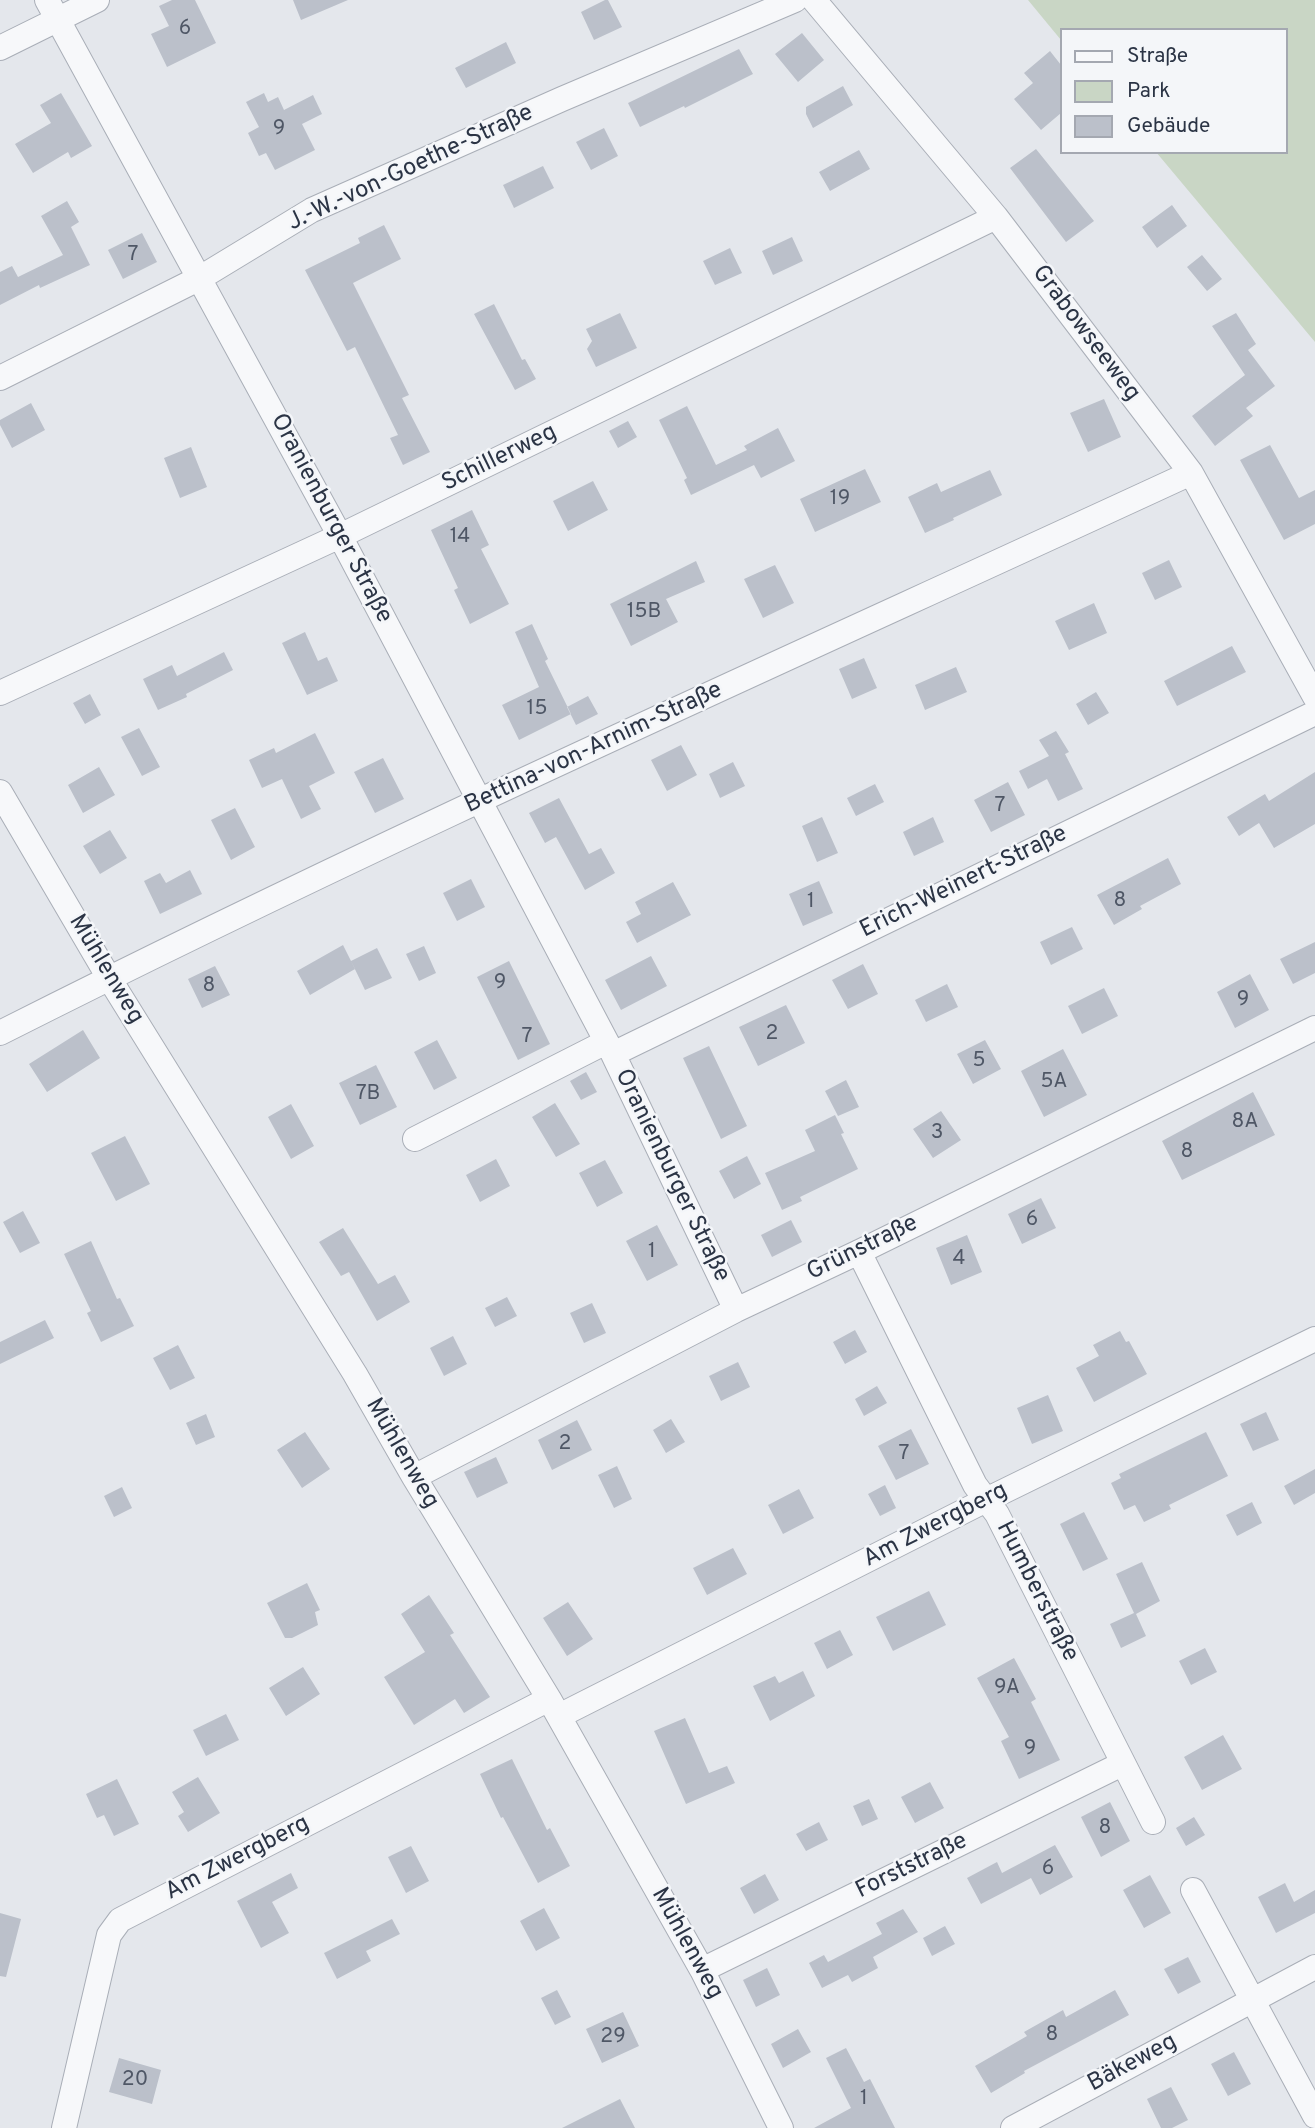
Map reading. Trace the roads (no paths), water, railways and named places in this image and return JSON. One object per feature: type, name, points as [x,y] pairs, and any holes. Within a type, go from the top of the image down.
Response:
[{"type":"street","points":[[0,48],[52,10],[97,0]]},
{"type":"street","name":"J.-W.-von-Goethe-Straße","points":[[0,378],[200,278],[312,210],[562,99],[795,0]]},
{"type":"street","name":"Grabowseeweg","points":[[814,0],[996,217],[1191,473],[1315,697]]},
{"type":"street","name":"Oranienburger Straße","points":[[52,10],[340,536],[610,1048],[736,1310]]},
{"type":"street","name":"Schillerweg","points":[[0,693],[340,536],[996,217]]},
{"type":"street","name":"Bettina-von-Arnim-Straße","points":[[0,1033],[109,978],[480,802],[1191,473]]},
{"type":"street","name":"Erich-Weinert-Straße","points":[[610,1048],[1315,713]]},
{"type":"street","name":"Mühlenweg","points":[[0,792],[109,978],[355,1374],[554,1708],[702,1970],[781,2128]]},
{"type":"street","name":"Grünstraße","points":[[414,1477],[736,1310],[1315,1028]]},
{"type":"street","name":"Oranienburger Straße","points":[[415,1139],[610,1048]]},
{"type":"street","name":"Humberstraße","points":[[859,1252],[975,1485],[997,1514],[1153,1822]]},
{"type":"street","name":"Am Zwergberg","points":[[64,2128],[109,1935],[120,1920],[1315,1339]]},
{"type":"street","name":"Forststraße","points":[[702,1970],[1122,1764]]},
{"type":"street","points":[[1194,1890],[1315,2116]]},
{"type":"street","name":"Bäkeweg","points":[[1013,2128],[1315,1967]]}]
